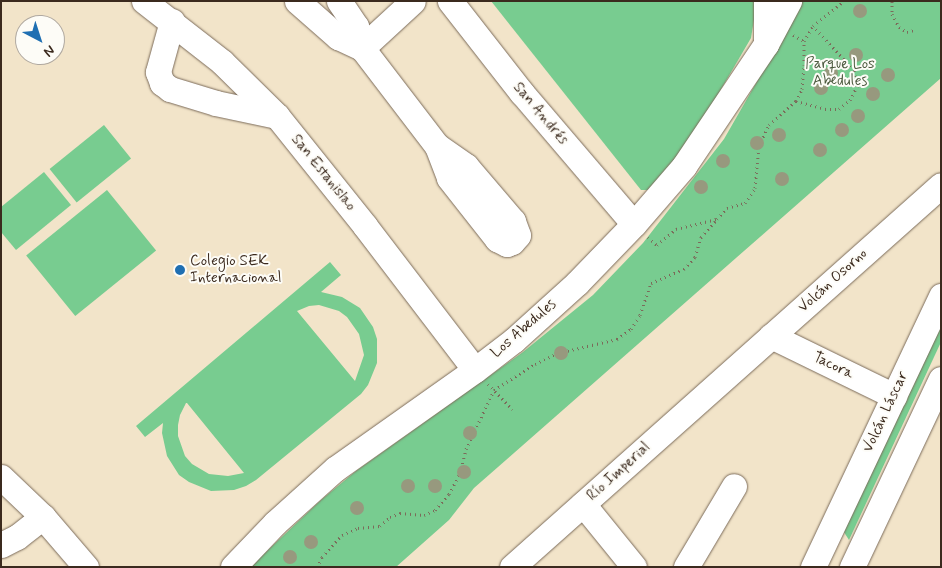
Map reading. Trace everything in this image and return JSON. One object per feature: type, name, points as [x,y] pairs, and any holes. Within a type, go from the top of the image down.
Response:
[{"type":"street","name":"San Estanislao","points":[[144,1],[222,62],[277,116],[378,241],[475,370]]},
{"type":"street","points":[[296,1],[338,37],[362,48]]},
{"type":"street","points":[[339,1],[356,26],[362,48],[437,146]]},
{"type":"street","points":[[362,48],[413,1]]},
{"type":"street","name":"San Andrés","points":[[450,1],[522,93],[634,224]]},
{"type":"street","points":[[766,1],[766,44]]},
{"type":"street","name":"Los Abedules","points":[[234,567],[275,523],[335,470],[514,340],[577,283],[634,224],[684,166],[766,44],[789,1]]},
{"type":"street","points":[[172,21],[158,72],[162,83],[170,89],[216,103],[277,116]]},
{"type":"street","name":"Volcán Osorno","points":[[725,377],[941,185]]},
{"type":"street","name":"Volcán Láscar","points":[[812,567],[941,296]]},
{"type":"street","name":"Tacora","points":[[771,336],[894,396]]},
{"type":"street","name":"Río Imperial","points":[[512,567],[725,377]]},
{"type":"street","points":[[854,563],[933,417],[941,378]]},
{"type":"street","points":[[1,477],[43,517],[86,567]]},
{"type":"street","points":[[686,567],[734,486]]},
{"type":"street","points":[[583,504],[634,567]]},
{"type":"street","points":[[1,545],[31,528],[43,517]]},
{"type":"path","points":[[317,567],[322,557],[342,535],[358,528],[380,526],[390,517],[400,513],[424,515],[435,510],[450,494],[460,473],[466,449],[494,390],[535,364],[558,354],[617,340],[631,329],[640,316],[651,283],[684,269],[695,258],[701,237],[727,208],[745,203],[755,188],[760,146],[769,125],[796,101],[803,81],[804,41],[812,26],[844,1]]},
{"type":"path","points":[[892,1],[892,14],[899,27],[907,32],[914,30]]},
{"type":"path","points":[[796,101],[825,109],[839,109],[850,100],[858,86],[854,70],[812,26]]},
{"type":"path","points":[[634,224],[657,245],[676,229],[718,218]]},
{"type":"path","points":[[475,370],[512,410]]},
{"type":"green space","points":[[491,1],[757,1],[751,38],[713,103],[673,163],[649,190],[641,190]]},
{"type":"green space","name":"Parque Los Abedules","points":[[797,1],[941,1],[941,78],[474,488],[449,520],[396,567],[250,567],[321,500],[356,471],[523,352],[593,295],[643,243],[724,139],[759,78],[773,44]]},
{"type":"green space","points":[[104,125],[131,158],[77,202],[50,169]]},
{"type":"green space","points":[[44,172],[71,205],[16,250],[1,232],[1,207]]},
{"type":"green space","points":[[107,190],[156,251],[75,316],[26,255]]},
{"type":"green space","points":[[330,262],[341,275],[321,292],[342,297],[360,308],[373,327],[377,339],[377,363],[368,385],[361,394],[256,480],[246,486],[234,490],[211,491],[189,482],[179,475],[167,456],[162,433],[163,423],[145,437],[136,426]],"holes":[[[319,305],[339,311],[347,317],[359,334],[364,355],[355,381],[297,311],[309,306]],[[187,403],[244,473],[228,476],[209,474],[192,464],[185,456],[178,436],[178,425],[180,415]]]},
{"type":"green space","points":[[941,313],[941,342],[849,540],[842,529]]},
{"type":"place","name":"Colegio SEK Internacional","points":[[180,270]]}]
